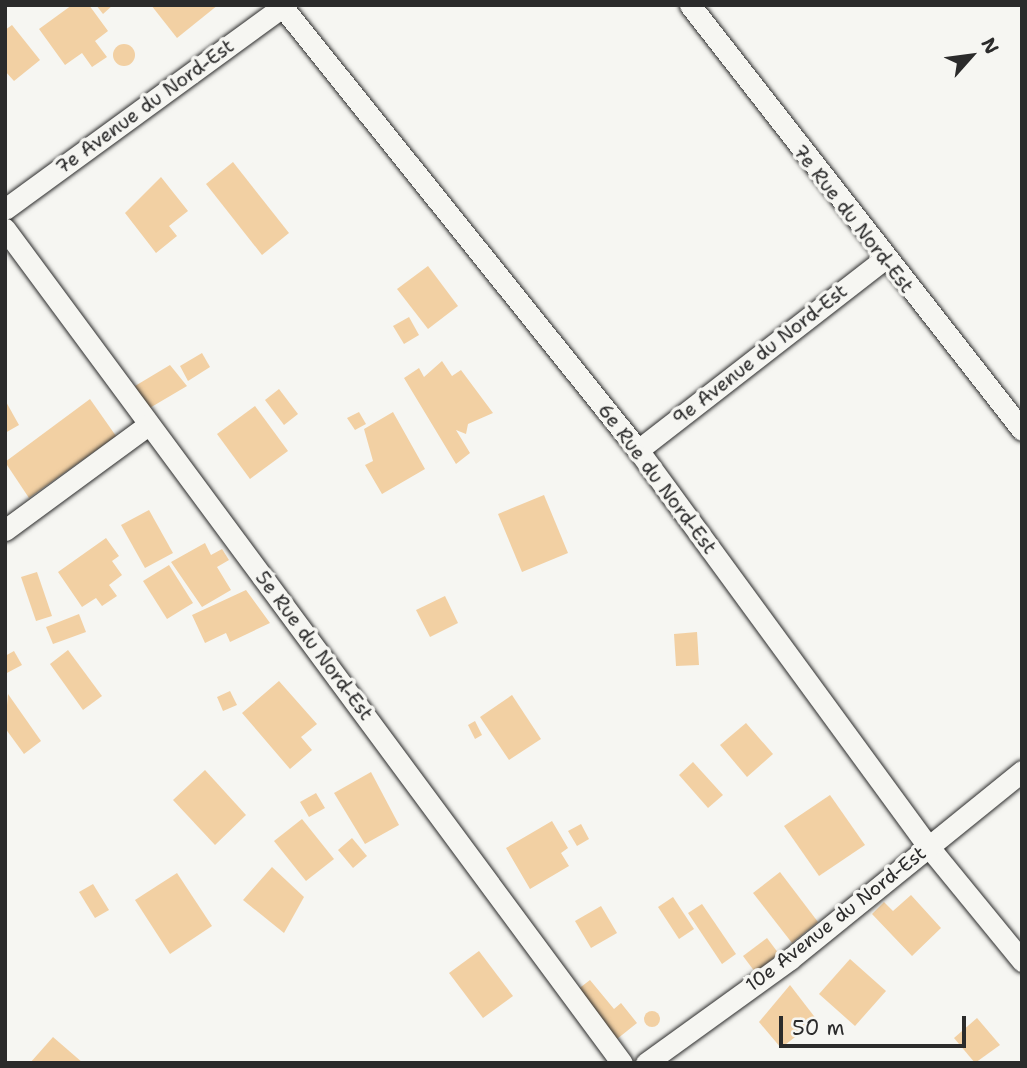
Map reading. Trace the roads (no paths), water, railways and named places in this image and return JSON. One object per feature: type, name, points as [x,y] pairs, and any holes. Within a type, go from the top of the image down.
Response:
[{"type":"street","name":"7e Rue du Nord-Est","points":[[690,5],[883,260],[1022,430]]},
{"type":"street","name":"7e Avenue du Nord-Est","points":[[5,209],[283,6]]},
{"type":"street","name":"6e Rue du Nord-Est","points":[[283,6],[638,450],[928,846],[1022,961]]},
{"type":"street","name":"5e Rue du Nord-Est","points":[[5,229],[622,1063]]},
{"type":"street","name":"9e Avenue du Nord-Est","points":[[638,450],[883,260]]},
{"type":"street","points":[[5,530],[148,425]]},
{"type":"street","name":"10e Avenue du Nord-Est","points":[[646,1063],[790,959],[1022,771]]}]
